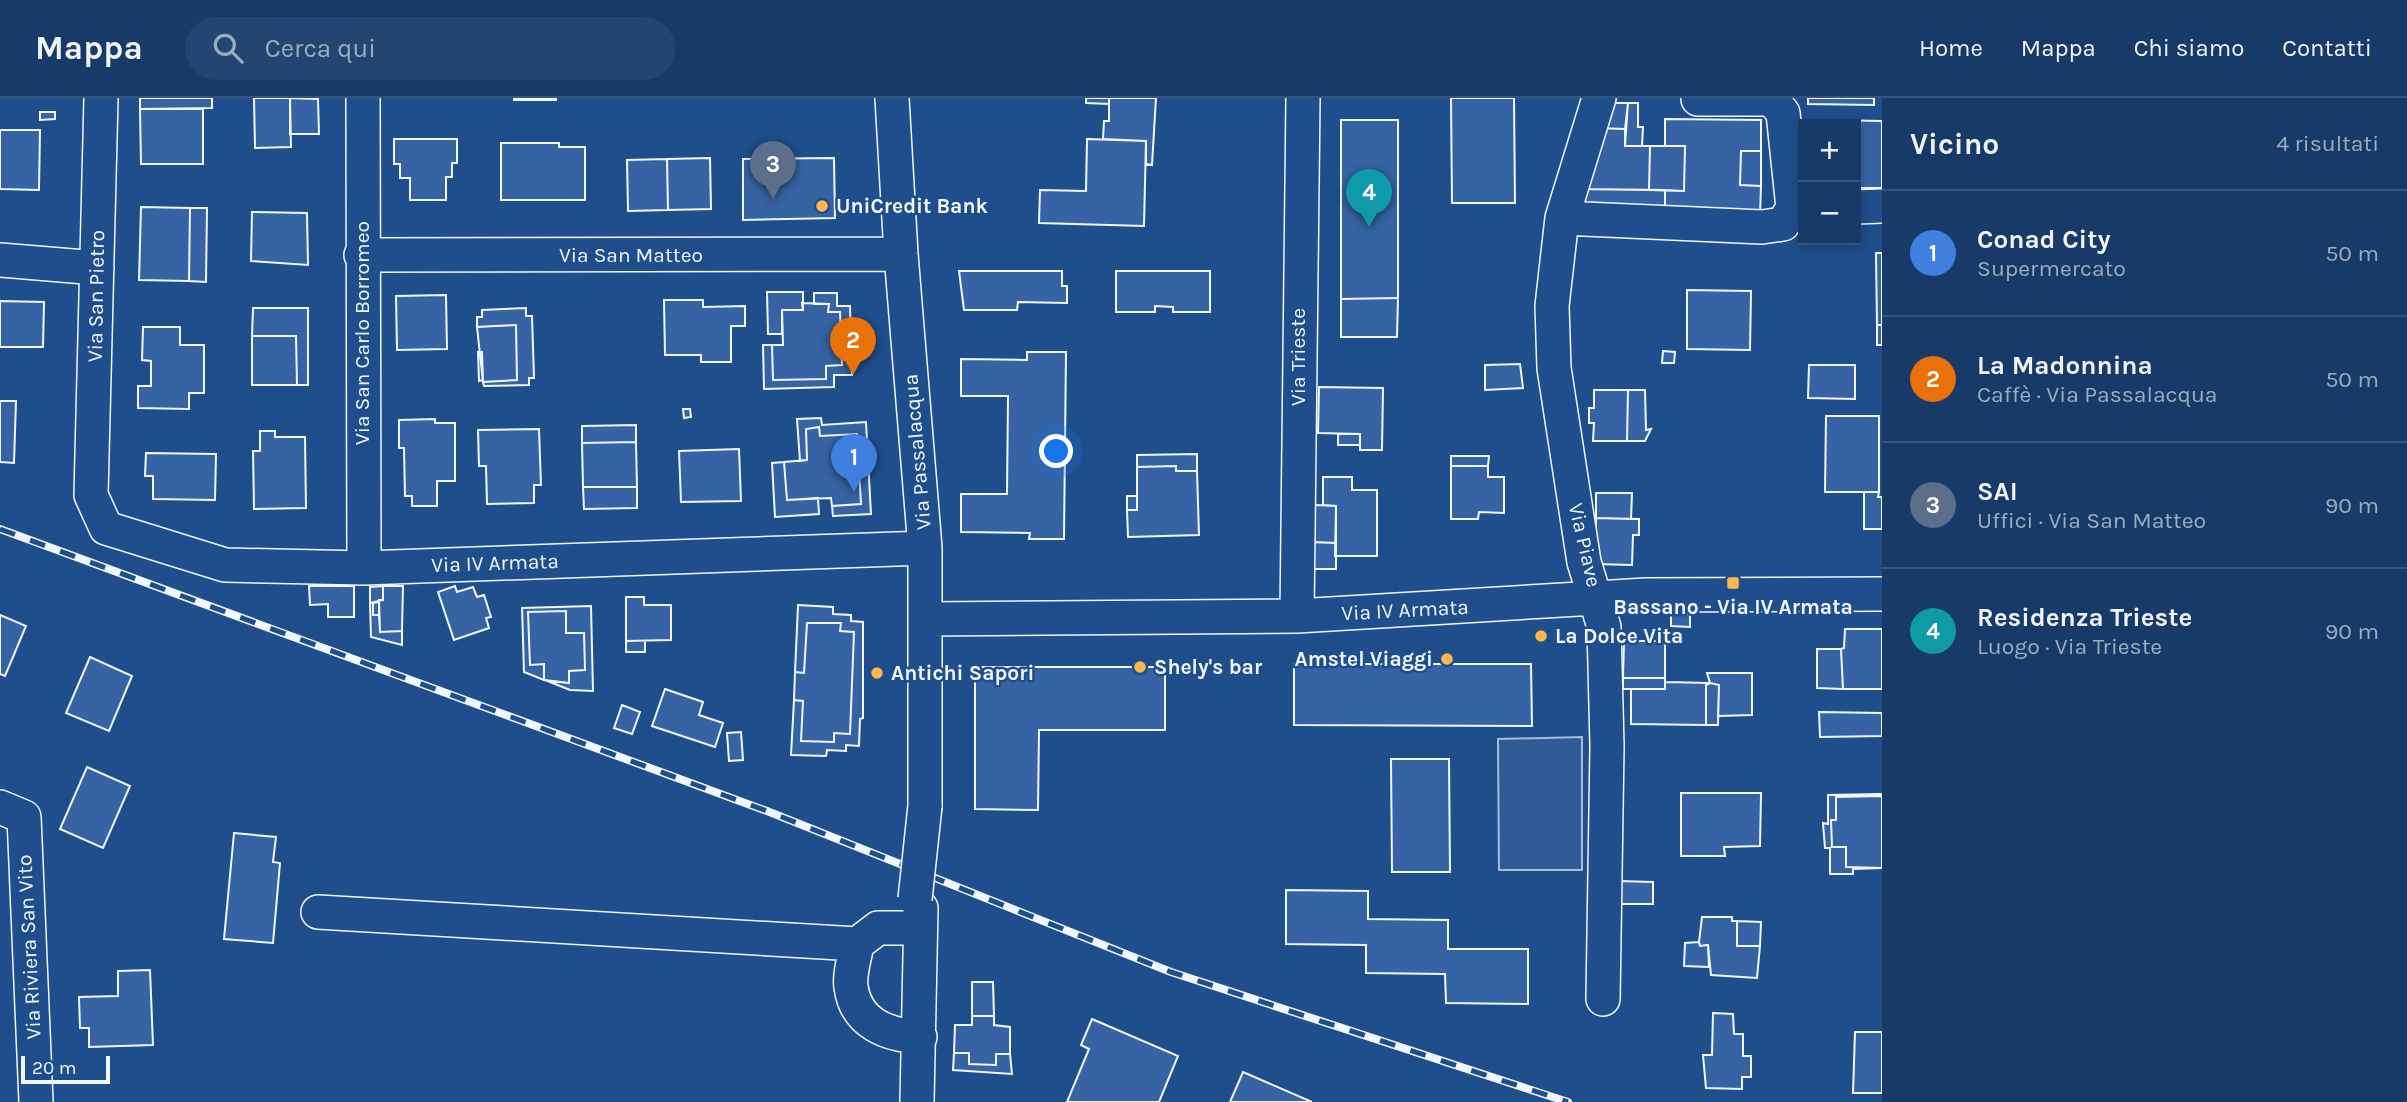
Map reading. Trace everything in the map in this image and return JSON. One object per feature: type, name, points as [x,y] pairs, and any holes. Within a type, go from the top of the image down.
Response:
[{"type":"street","name":"Via San Pietro","points":[[90,495],[101,98]]},
{"type":"street","name":"Via San Carlo Borromeo","points":[[363,98],[363,568]]},
{"type":"street","name":"Via Passalacqua","points":[[892,98],[901,254],[925,548],[927,619],[925,806],[917,913],[916,1102]]},
{"type":"street","name":"Via Trieste","points":[[1297,616],[1303,98]]},
{"type":"street","name":"Via Piave","points":[[1599,98],[1562,218],[1552,306],[1554,368],[1584,562],[1604,626],[1607,746],[1603,999]]},
{"type":"street","points":[[1562,218],[1762,228],[1783,225],[1798,208],[1783,113],[1772,99],[1698,99]]},
{"type":"street","points":[[1861,207],[1882,206]]},
{"type":"street","name":"Via San Matteo","points":[[361,255],[901,254]]},
{"type":"street","points":[[0,260],[97,268]]},
{"type":"street","name":"Via IV Armata","points":[[90,495],[106,528],[225,565],[363,568],[925,548]]},
{"type":"street","name":"Via IV Armata","points":[[927,619],[1297,616],[1597,598],[1882,594]]},
{"type":"street","name":"Via Riviera San Vito","points":[[0,807],[24,817],[36,1102]]},
{"type":"street","points":[[318,912],[857,944],[878,928],[917,913]]},
{"type":"street","points":[[857,944],[850,986],[862,1016],[884,1031],[915,1036]]},
{"type":"shaded area","points":[[1582,737],[1582,870],[1499,870],[1498,739]]},
{"type":"building","points":[[140,98],[212,98],[212,108],[140,109]]},
{"type":"building","points":[[254,98],[290,98],[291,147],[255,148]]},
{"type":"building","points":[[290,98],[318,99],[319,134],[290,134]]},
{"type":"building","points":[[556,98],[556,100],[514,100]]},
{"type":"building","points":[[1086,98],[1109,98],[1109,104],[1086,103]]},
{"type":"building","points":[[1109,98],[1156,98],[1152,165],[1146,164],[1146,141],[1103,139],[1104,121],[1109,121]]},
{"type":"building","points":[[1451,98],[1514,98],[1515,203],[1452,203]]},
{"type":"building","points":[[1808,98],[1874,98],[1874,105],[1808,104]]},
{"type":"building","points":[[1601,103],[1628,103],[1625,129],[1594,128]]},
{"type":"building","points":[[1628,103],[1638,103],[1638,127],[1643,127],[1642,146],[1625,146]]},
{"type":"building","points":[[140,109],[203,109],[203,164],[141,164]]},
{"type":"building","points":[[40,112],[55,112],[55,119],[40,120]]},
{"type":"building","points":[[1665,119],[1761,120],[1761,151],[1741,151],[1740,185],[1761,186],[1760,215],[1665,214],[1665,190],[1684,191],[1685,146],[1665,146]]},
{"type":"building","points":[[1341,120],[1398,120],[1398,298],[1341,299]]},
{"type":"building","points":[[1861,121],[1882,121],[1882,188],[1861,188]]},
{"type":"building","points":[[1594,128],[1625,129],[1625,146],[1650,146],[1649,190],[1578,189]]},
{"type":"building","points":[[0,130],[40,130],[39,190],[0,189]]},
{"type":"building","points":[[394,139],[457,139],[457,163],[452,163],[452,177],[446,177],[446,200],[410,200],[410,178],[400,178],[400,164],[394,164]]},
{"type":"building","points":[[1087,139],[1146,141],[1144,226],[1039,223],[1040,190],[1086,191]]},
{"type":"building","points":[[501,143],[559,143],[559,147],[585,147],[585,200],[501,200]]},
{"type":"building","points":[[1650,146],[1685,146],[1684,191],[1649,190]]},
{"type":"building","points":[[1741,151],[1761,151],[1761,186],[1740,185]]},
{"type":"building","points":[[710,158],[711,209],[668,210],[667,159]]},
{"type":"building","points":[[834,158],[835,218],[743,220],[743,159]]},
{"type":"building","points":[[667,159],[668,210],[628,211],[627,160]]},
{"type":"building","points":[[1578,189],[1665,190],[1665,214],[1572,213]]},
{"type":"building","points":[[141,207],[190,208],[189,281],[139,280]]},
{"type":"building","points":[[190,208],[207,208],[206,282],[189,281]]},
{"type":"building","points":[[252,212],[307,213],[308,265],[251,261]]},
{"type":"building","points":[[1876,253],[1882,253],[1882,325],[1877,325]]},
{"type":"building","points":[[959,271],[1062,271],[1062,286],[1067,286],[1067,303],[1018,302],[1017,310],[964,310]]},
{"type":"building","points":[[1116,271],[1210,271],[1210,312],[1173,312],[1173,307],[1155,306],[1155,312],[1116,312]]},
{"type":"building","points":[[1687,290],[1751,291],[1750,350],[1687,349]]},
{"type":"building","points":[[767,292],[803,292],[803,310],[782,310],[782,334],[768,334]]},
{"type":"building","points":[[814,293],[837,293],[837,306],[850,306],[852,375],[834,375],[834,387],[764,389],[763,345],[772,345],[773,380],[826,379],[826,366],[842,365],[840,312],[828,312],[829,304],[814,304]]},
{"type":"building","points":[[446,295],[447,349],[397,350],[396,296]]},
{"type":"building","points":[[1398,298],[1397,337],[1341,337],[1341,299]]},
{"type":"building","points":[[664,300],[703,300],[703,307],[745,306],[745,326],[731,326],[731,362],[701,362],[701,355],[665,355]]},
{"type":"building","points":[[0,301],[44,302],[43,347],[0,347]]},
{"type":"building","points":[[802,303],[829,304],[828,312],[840,312],[842,365],[826,366],[826,379],[773,380],[772,345],[783,345],[782,310],[803,310]]},
{"type":"building","points":[[253,308],[308,308],[308,385],[297,385],[296,336],[252,336]]},
{"type":"building","points":[[526,308],[526,316],[532,316],[534,378],[529,378],[529,385],[484,386],[483,382],[517,380],[516,325],[477,327],[477,317],[482,317],[482,310]]},
{"type":"building","points":[[516,325],[517,380],[483,382],[477,327]]},
{"type":"building","points":[[1877,325],[1882,325],[1882,345],[1877,345]]},
{"type":"building","points":[[143,327],[180,327],[180,345],[204,345],[204,393],[189,393],[189,409],[138,408],[138,386],[151,386],[151,361],[142,360]]},
{"type":"building","points":[[252,336],[296,336],[297,385],[252,385]]},
{"type":"building","points":[[1663,351],[1675,352],[1674,363],[1662,363]]},
{"type":"building","points":[[478,352],[482,352],[483,380],[479,381]]},
{"type":"building","points":[[1027,352],[1066,352],[1064,539],[1029,539],[1030,533],[961,532],[961,494],[1007,494],[1008,396],[961,396],[961,359],[1027,360]]},
{"type":"building","points":[[1520,364],[1523,388],[1485,390],[1485,365]]},
{"type":"building","points":[[1809,365],[1855,365],[1855,399],[1808,398]]},
{"type":"building","points":[[1319,387],[1383,388],[1382,450],[1360,450],[1360,434],[1318,433]]},
{"type":"building","points":[[1594,390],[1628,390],[1627,441],[1593,441],[1594,423],[1589,423],[1589,408],[1594,408]]},
{"type":"building","points":[[1628,390],[1645,390],[1646,430],[1651,429],[1645,441],[1627,441]]},
{"type":"building","points":[[0,401],[16,401],[14,463],[0,462]]},
{"type":"building","points":[[683,409],[690,409],[691,417],[684,418]]},
{"type":"building","points":[[1826,416],[1879,416],[1879,492],[1825,492]]},
{"type":"building","points":[[821,418],[822,425],[866,422],[871,514],[833,516],[832,506],[861,504],[857,434],[820,436],[819,427],[806,429],[807,460],[800,461],[797,419]]},
{"type":"building","points":[[435,419],[435,423],[455,423],[455,481],[437,481],[437,506],[412,506],[412,496],[405,496],[404,448],[399,448],[399,420]]},
{"type":"building","points":[[636,425],[636,442],[582,443],[582,426]]},
{"type":"building","points":[[819,427],[820,436],[857,434],[861,504],[832,506],[831,498],[787,500],[784,462],[807,460],[806,429]]},
{"type":"building","points":[[539,429],[541,485],[534,485],[534,503],[487,504],[486,466],[479,466],[478,430]]},
{"type":"building","points":[[260,431],[275,431],[275,437],[305,437],[306,508],[254,509],[253,451],[260,451]]},
{"type":"building","points":[[1338,434],[1360,434],[1360,445],[1338,445]]},
{"type":"building","points":[[636,442],[637,487],[583,487],[582,443]]},
{"type":"building","points":[[739,449],[741,501],[681,502],[679,451]]},
{"type":"building","points":[[146,453],[216,454],[215,500],[153,499],[153,476],[145,476]]},
{"type":"building","points":[[1197,454],[1197,471],[1176,471],[1176,466],[1137,467],[1137,455]]},
{"type":"building","points":[[1451,456],[1489,456],[1488,466],[1451,466]]},
{"type":"building","points":[[784,462],[787,500],[818,498],[819,514],[775,517],[772,463]]},
{"type":"building","points":[[1176,466],[1176,471],[1197,471],[1199,535],[1128,537],[1127,510],[1137,510],[1137,467]]},
{"type":"building","points":[[1451,466],[1488,466],[1488,477],[1504,477],[1504,513],[1479,512],[1478,519],[1451,519]]},
{"type":"building","points":[[1323,477],[1352,477],[1352,490],[1377,490],[1377,556],[1335,556],[1336,506],[1323,505]]},
{"type":"building","points":[[583,487],[637,487],[637,508],[584,509]]},
{"type":"building","points":[[1864,492],[1879,492],[1878,497],[1882,497],[1882,529],[1864,529]]},
{"type":"building","points":[[1596,493],[1632,493],[1631,519],[1596,518]]},
{"type":"building","points":[[1127,496],[1137,496],[1137,510],[1127,510]]},
{"type":"building","points":[[1315,505],[1336,506],[1336,543],[1315,542]]},
{"type":"building","points":[[1596,518],[1639,519],[1639,535],[1633,535],[1632,565],[1595,564]]},
{"type":"building","points":[[1309,542],[1336,543],[1336,569],[1309,569]]},
{"type":"building","points":[[309,586],[354,586],[354,617],[328,617],[328,604],[310,605]]},
{"type":"building","points":[[383,586],[383,600],[370,603],[370,587]]},
{"type":"building","points":[[383,586],[403,586],[402,631],[380,632],[379,600],[383,600]]},
{"type":"building","points":[[455,586],[457,592],[473,587],[477,597],[484,595],[491,617],[486,618],[489,628],[454,640],[438,592]]},
{"type":"building","points":[[626,597],[644,597],[644,605],[671,605],[671,640],[626,641]]},
{"type":"building","points":[[379,602],[379,615],[373,615],[373,603]]},
{"type":"building","points":[[370,603],[373,603],[373,615],[379,615],[380,632],[402,631],[402,645],[371,637]]},
{"type":"building","points":[[798,605],[833,607],[833,614],[851,615],[851,621],[863,622],[863,718],[860,719],[859,746],[846,745],[846,751],[827,750],[826,756],[791,755],[794,700],[803,701],[801,741],[834,742],[834,733],[850,734],[854,632],[840,631],[841,623],[807,623],[804,673],[795,672]]},
{"type":"building","points":[[591,606],[593,691],[570,690],[545,680],[569,683],[569,671],[585,670],[584,633],[566,633],[566,611],[528,612],[530,665],[544,664],[544,680],[524,672],[522,608]]},
{"type":"building","points":[[566,611],[566,633],[584,633],[585,670],[569,671],[569,683],[544,680],[544,664],[530,665],[528,612]]},
{"type":"building","points":[[1671,614],[1690,614],[1690,627],[1671,626]]},
{"type":"building","points":[[0,615],[26,626],[5,676],[0,674]]},
{"type":"building","points":[[807,623],[841,623],[840,631],[854,632],[850,734],[834,733],[834,742],[801,741],[803,701],[794,700],[795,672],[804,673]]},
{"type":"building","points":[[1845,629],[1882,629],[1882,689],[1843,689],[1841,649],[1844,648]]},
{"type":"building","points":[[626,641],[645,641],[645,652],[626,652]]},
{"type":"building","points":[[1624,641],[1665,641],[1665,678],[1623,678]]},
{"type":"building","points":[[1817,649],[1841,649],[1843,689],[1817,688]]},
{"type":"building","points":[[90,657],[132,676],[109,731],[66,713]]},
{"type":"building","points":[[1294,664],[1531,664],[1532,726],[1294,725]]},
{"type":"building","points":[[975,667],[1165,667],[1165,730],[1039,730],[1038,810],[975,809]]},
{"type":"building","points":[[1707,673],[1752,673],[1752,715],[1718,716],[1719,685],[1710,683]]},
{"type":"building","points":[[1623,678],[1665,678],[1665,689],[1623,689]]},
{"type":"building","points":[[1665,682],[1710,683],[1706,685],[1706,725],[1631,724],[1631,689],[1665,689]]},
{"type":"building","points":[[1706,685],[1719,685],[1718,725],[1706,725]]},
{"type":"building","points":[[665,689],[703,702],[699,715],[723,723],[715,747],[652,726]]},
{"type":"building","points":[[622,705],[640,712],[632,734],[614,728]]},
{"type":"building","points":[[1819,712],[1882,713],[1882,736],[1820,737]]},
{"type":"building","points":[[741,732],[743,760],[729,761],[727,733]]},
{"type":"building","points":[[1391,759],[1449,759],[1450,872],[1392,872]]},
{"type":"building","points":[[87,767],[130,786],[103,848],[60,829]]},
{"type":"building","points":[[1681,793],[1761,793],[1760,846],[1724,847],[1725,856],[1681,856]]},
{"type":"building","points":[[1882,794],[1836,797],[1836,820],[1831,820],[1832,847],[1846,847],[1846,867],[1882,868],[1853,869],[1853,874],[1830,874],[1830,848],[1825,848],[1823,823],[1828,824],[1828,795]]},
{"type":"building","points":[[1882,796],[1882,868],[1846,867],[1846,847],[1832,847],[1831,820],[1836,820],[1836,797]]},
{"type":"building","points":[[234,833],[276,837],[273,862],[280,863],[273,943],[224,939]]},
{"type":"building","points":[[1618,881],[1653,882],[1653,904],[1619,904]]},
{"type":"building","points":[[1286,890],[1368,891],[1368,919],[1448,920],[1448,949],[1528,949],[1528,1004],[1446,1003],[1445,974],[1366,973],[1366,945],[1286,944]]},
{"type":"building","points":[[1702,917],[1732,917],[1732,921],[1737,921],[1737,946],[1760,946],[1757,978],[1711,975],[1708,945],[1700,946],[1699,942]]},
{"type":"building","points":[[1737,921],[1761,922],[1760,946],[1737,946]]},
{"type":"building","points":[[1699,942],[1700,946],[1708,945],[1709,967],[1684,966],[1685,943]]},
{"type":"building","points":[[150,970],[153,1045],[89,1047],[89,1028],[80,1028],[79,997],[118,996],[118,971]]},
{"type":"building","points":[[972,982],[993,982],[994,1016],[972,1016]]},
{"type":"building","points":[[1713,1013],[1733,1014],[1734,1034],[1743,1034],[1743,1056],[1751,1056],[1751,1077],[1742,1077],[1742,1089],[1706,1088],[1703,1055],[1712,1055]]},
{"type":"building","points":[[972,1016],[994,1016],[994,1025],[1010,1027],[1010,1054],[996,1054],[996,1065],[969,1064],[969,1053],[954,1053],[955,1025],[972,1025]]},
{"type":"building","points":[[1092,1019],[1178,1056],[1159,1102],[1067,1102],[1089,1049],[1081,1045]]},
{"type":"building","points":[[1855,1032],[1882,1032],[1882,1093],[1853,1093]]},
{"type":"building","points":[[954,1053],[969,1053],[969,1064],[996,1065],[996,1054],[1010,1054],[1012,1074],[953,1070]]},
{"type":"building","points":[[1243,1072],[1312,1102],[1230,1102]]},
{"type":"railway","points":[[0,529],[767,811],[1171,972],[1568,1102]]},
{"type":"place","name":"SAI","points":[[773,199]]},
{"type":"place","name":"UniCredit Bank","points":[[822,206]]},
{"type":"place","name":"Residenza Trieste","points":[[1369,227]]},
{"type":"place","name":"La Madonnina","points":[[853,375]]},
{"type":"place","name":"Conad City","points":[[854,492]]},
{"type":"place","name":"Bassano - Via IV Armata","points":[[1733,583]]},
{"type":"place","name":"La Dolce Vita","points":[[1541,636]]},
{"type":"place","name":"Amstel Viaggi","points":[[1447,659]]},
{"type":"place","name":"Shely's bar","points":[[1140,667]]},
{"type":"place","name":"Antichi Sapori","points":[[877,673]]}]
